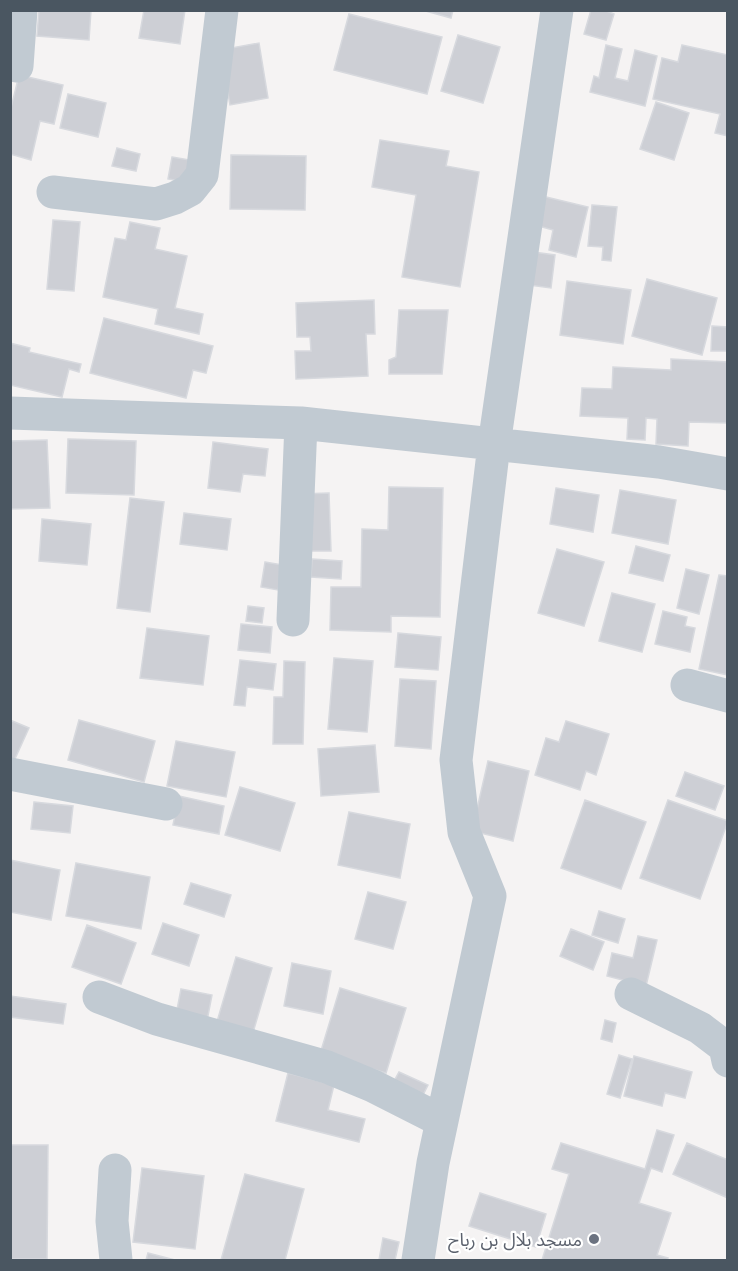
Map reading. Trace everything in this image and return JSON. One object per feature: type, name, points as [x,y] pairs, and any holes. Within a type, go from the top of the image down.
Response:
[{"type":"street","points":[[17,66],[21,10]]},
{"type":"street","points":[[53,192],[156,204],[190,190],[202,175],[222,10]]},
{"type":"street","points":[[418,1260],[433,1163],[490,896],[464,832],[456,760],[494,444],[557,10]]},
{"type":"street","points":[[10,413],[301,423],[659,462],[728,474]]},
{"type":"street","points":[[293,620],[301,423]]},
{"type":"street","points":[[687,685],[728,696]]},
{"type":"street","points":[[10,774],[166,804]]},
{"type":"street","points":[[632,994],[700,1028],[725,1047],[728,1061]]},
{"type":"street","points":[[99,997],[157,1019],[327,1067],[374,1086],[442,1121]]},
{"type":"street","points":[[115,1170],[112,1221],[116,1260]]},
{"type":"building","points":[[39,10],[91,10],[89,40],[37,36]]},
{"type":"building","points":[[144,10],[185,10],[180,44],[139,38]]},
{"type":"building","points":[[422,10],[453,10],[451,18]]},
{"type":"building","points":[[591,10],[604,10],[614,14],[606,40],[584,34]]},
{"type":"building","points":[[349,14],[442,37],[427,94],[334,70]]},
{"type":"building","points":[[458,35],[500,47],[483,103],[441,91]]},
{"type":"building","points":[[259,43],[268,98],[230,105],[220,50]]},
{"type":"building","points":[[606,45],[622,49],[615,78],[628,81],[635,50],[657,56],[645,106],[590,92],[594,76],[599,78]]},
{"type":"building","points":[[682,45],[728,55],[728,136],[715,133],[720,114],[653,99],[662,58],[678,62]]},
{"type":"building","points":[[19,75],[63,85],[54,124],[40,121],[31,160],[10,154],[10,112]]},
{"type":"building","points":[[68,94],[106,103],[98,137],[60,128]]},
{"type":"building","points":[[656,102],[689,113],[674,160],[640,149]]},
{"type":"building","points":[[380,140],[449,151],[446,166],[479,172],[460,287],[402,277],[416,195],[372,187]]},
{"type":"building","points":[[117,148],[140,154],[136,171],[112,166]]},
{"type":"building","points":[[231,155],[306,156],[305,210],[230,209]]},
{"type":"building","points":[[172,157],[190,160],[187,182],[168,179]]},
{"type":"building","points":[[542,196],[588,207],[576,257],[549,250],[553,230],[535,225]]},
{"type":"building","points":[[592,205],[617,207],[611,261],[602,260],[603,247],[588,246]]},
{"type":"building","points":[[53,220],[80,222],[74,291],[47,289]]},
{"type":"building","points":[[130,222],[160,228],[155,249],[187,256],[175,308],[203,314],[199,334],[155,324],[158,309],[103,297],[115,238],[126,240]]},
{"type":"building","points":[[526,251],[555,255],[551,288],[522,284]]},
{"type":"building","points":[[647,279],[717,298],[702,355],[632,336]]},
{"type":"building","points":[[567,281],[631,290],[623,344],[560,335]]},
{"type":"building","points":[[374,300],[375,334],[366,334],[368,376],[296,379],[295,351],[311,351],[310,337],[297,337],[296,303]]},
{"type":"building","points":[[399,310],[448,310],[442,374],[389,374],[389,360],[396,357]]},
{"type":"building","points":[[104,318],[213,346],[206,373],[193,370],[186,398],[90,373]]},
{"type":"building","points":[[712,326],[728,327],[727,351],[711,351]]},
{"type":"building","points":[[10,343],[30,348],[29,352],[81,364],[79,372],[69,369],[62,397],[10,385]]},
{"type":"building","points":[[671,359],[728,362],[728,423],[689,422],[688,446],[656,444],[657,419],[646,418],[645,440],[627,439],[628,418],[580,416],[582,388],[612,389],[613,367],[671,370]]},
{"type":"building","points":[[68,439],[136,441],[134,495],[66,493]]},
{"type":"building","points":[[47,440],[50,508],[10,509],[10,441]]},
{"type":"building","points":[[213,442],[268,449],[265,476],[243,474],[240,492],[208,488]]},
{"type":"building","points":[[389,487],[443,488],[440,617],[391,616],[391,632],[330,630],[331,587],[361,587],[362,529],[388,530]]},
{"type":"building","points":[[556,488],[599,495],[593,532],[550,524]]},
{"type":"building","points":[[620,490],[676,500],[668,544],[612,533]]},
{"type":"building","points":[[329,493],[331,551],[302,551],[300,494]]},
{"type":"building","points":[[130,498],[164,502],[150,612],[117,608]]},
{"type":"building","points":[[184,513],[231,519],[227,550],[180,544]]},
{"type":"building","points":[[42,519],[91,524],[87,565],[39,561]]},
{"type":"building","points":[[636,546],[670,555],[663,581],[629,573]]},
{"type":"building","points":[[557,549],[604,562],[584,626],[538,613]]},
{"type":"building","points":[[312,559],[342,561],[341,579],[311,577]]},
{"type":"building","points":[[265,562],[283,565],[278,590],[261,587]]},
{"type":"building","points":[[686,569],[709,575],[699,614],[677,608]]},
{"type":"building","points":[[719,575],[728,576],[728,675],[699,669]]},
{"type":"building","points":[[612,593],[655,604],[642,652],[599,641]]},
{"type":"building","points":[[248,606],[264,608],[262,623],[246,621]]},
{"type":"building","points":[[663,611],[687,617],[685,626],[695,628],[690,652],[655,644]]},
{"type":"building","points":[[241,624],[272,627],[270,653],[238,650]]},
{"type":"building","points":[[147,628],[209,636],[203,685],[140,678]]},
{"type":"building","points":[[398,633],[441,637],[438,670],[395,667]]},
{"type":"building","points":[[334,658],[373,661],[367,732],[328,729]]},
{"type":"building","points":[[240,660],[276,664],[273,690],[247,687],[245,706],[234,705]]},
{"type":"building","points":[[284,661],[305,662],[303,744],[273,744],[274,697],[283,697]]},
{"type":"building","points":[[400,679],[436,681],[431,749],[395,746]]},
{"type":"building","points":[[10,720],[29,728],[14,761],[10,759]]},
{"type":"building","points":[[79,720],[155,741],[144,782],[68,760]]},
{"type":"building","points":[[566,721],[609,734],[596,775],[586,771],[580,790],[535,775],[546,738],[559,742]]},
{"type":"building","points":[[176,741],[235,752],[226,797],[167,786]]},
{"type":"building","points":[[375,745],[379,792],[321,796],[318,749]]},
{"type":"building","points":[[488,761],[529,771],[513,841],[472,831]]},
{"type":"building","points":[[685,772],[724,786],[715,810],[676,796]]},
{"type":"building","points":[[240,787],[295,803],[280,851],[225,835]]},
{"type":"building","points":[[179,796],[224,806],[219,834],[173,825]]},
{"type":"building","points":[[585,800],[646,822],[621,889],[561,868]]},
{"type":"building","points":[[668,800],[728,821],[700,899],[640,878]]},
{"type":"building","points":[[34,802],[73,806],[70,833],[31,829]]},
{"type":"building","points":[[349,812],[410,824],[400,878],[338,865]]},
{"type":"building","points":[[10,860],[60,870],[51,920],[10,912]]},
{"type":"building","points":[[76,863],[150,877],[141,929],[66,916]]},
{"type":"building","points":[[191,883],[231,895],[224,917],[184,904]]},
{"type":"building","points":[[368,892],[406,902],[393,949],[355,939]]},
{"type":"building","points":[[599,911],[625,919],[618,943],[592,935]]},
{"type":"building","points":[[163,923],[199,935],[189,966],[152,954]]},
{"type":"building","points":[[87,925],[136,943],[121,984],[72,967]]},
{"type":"building","points":[[571,929],[604,942],[593,970],[560,956]]},
{"type":"building","points":[[638,936],[657,940],[646,986],[607,976],[612,953],[633,958]]},
{"type":"building","points":[[236,957],[272,968],[252,1036],[216,1025]]},
{"type":"building","points":[[292,963],[331,971],[323,1014],[284,1006]]},
{"type":"building","points":[[340,988],[406,1008],[386,1073],[320,1054]]},
{"type":"building","points":[[181,989],[212,995],[206,1026],[175,1020]]},
{"type":"building","points":[[10,996],[66,1004],[63,1024],[10,1017]]},
{"type":"building","points":[[605,1020],[616,1023],[612,1042],[601,1039]]},
{"type":"building","points":[[619,1055],[632,1059],[620,1098],[607,1094]]},
{"type":"building","points":[[634,1056],[692,1072],[685,1098],[665,1093],[662,1106],[624,1096]]},
{"type":"building","points":[[399,1072],[428,1085],[422,1097],[393,1083]]},
{"type":"building","points":[[288,1073],[334,1085],[328,1110],[365,1119],[359,1142],[276,1121]]},
{"type":"building","points":[[657,1130],[674,1135],[662,1172],[651,1168],[639,1203],[671,1213],[657,1255],[668,1258],[667,1260],[542,1260],[569,1174],[552,1169],[561,1143],[645,1169]]},
{"type":"building","points":[[687,1143],[728,1160],[728,1198],[673,1174]]},
{"type":"building","points":[[10,1145],[48,1145],[47,1259],[10,1259]]},
{"type":"building","points":[[142,1168],[204,1176],[195,1249],[133,1242]]},
{"type":"building","points":[[245,1174],[304,1189],[285,1260],[221,1260]]},
{"type":"building","points":[[480,1193],[546,1214],[536,1247],[469,1226]]},
{"type":"building","points":[[383,1238],[399,1242],[395,1260],[379,1260]]},
{"type":"building","points":[[148,1253],[175,1260],[146,1260]]},
{"type":"place","name":"مسجد بلال بن رباح","points":[[594,1239]]}]
